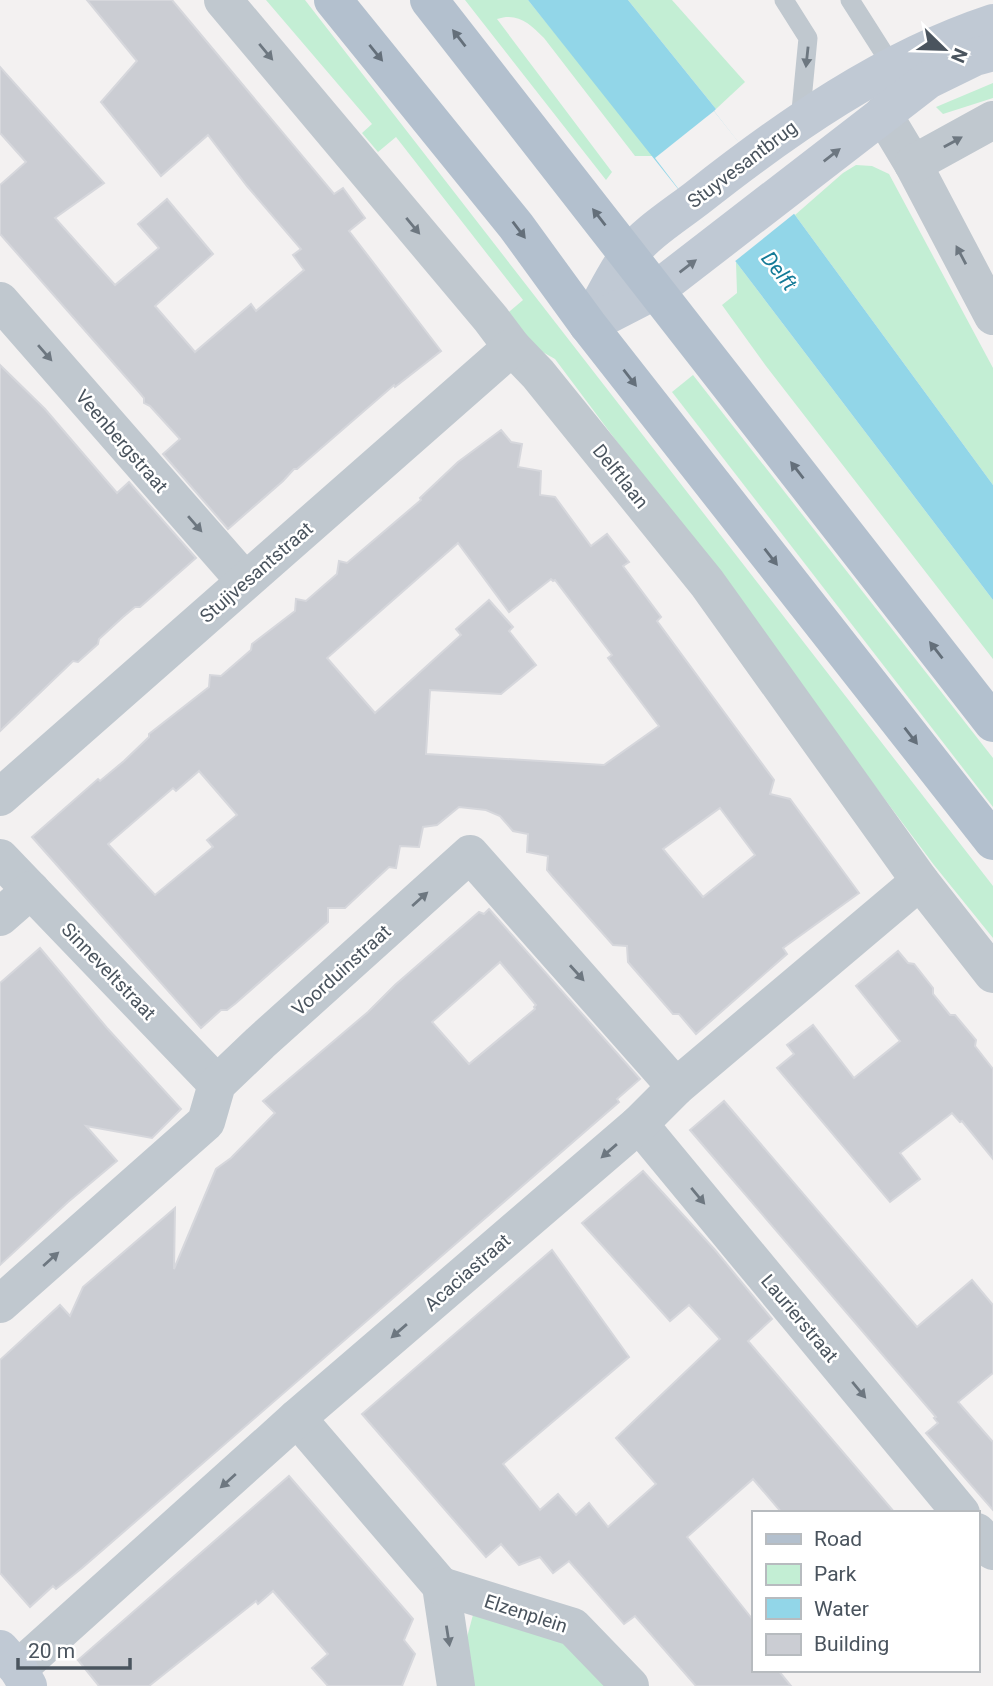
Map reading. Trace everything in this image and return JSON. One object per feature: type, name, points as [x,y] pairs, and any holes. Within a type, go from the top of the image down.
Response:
[{"type":"main road","points":[[333,0],[516,226],[588,325],[993,841]]},
{"type":"main road","points":[[429,0],[993,723]]},
{"type":"street","name":"Delftlaan","points":[[222,0],[512,347],[547,384],[707,583],[920,881],[993,974]]},
{"type":"street","points":[[588,325],[656,290],[780,195],[880,88],[929,47],[993,23]]},
{"type":"street","points":[[880,88],[928,80],[975,57],[993,52]]},
{"type":"street","points":[[880,88],[913,164],[993,316]]},
{"type":"street","name":"Stuyvesantbrug","points":[[629,255],[690,203],[800,121],[880,88]]},
{"type":"street","points":[[913,164],[993,120]]},
{"type":"street","points":[[588,325],[629,255]]},
{"type":"street","name":"Veenbergstraat","points":[[0,301],[245,581]]},
{"type":"street","name":"Stuijvesantstraat","points":[[0,797],[512,347]]},
{"type":"street","name":"Voorduinstraat","points":[[217,1084],[470,854],[676,1087]]},
{"type":"street","name":"Sinneveltstraat","points":[[0,858],[217,1084]]},
{"type":"street","name":"Acaciastraat","points":[[15,1668],[297,1418],[639,1124],[676,1087],[920,881]]},
{"type":"street","points":[[0,918],[31,890]]},
{"type":"street","points":[[0,1304],[206,1122],[217,1084]]},
{"type":"street","name":"Laurierstraat","points":[[639,1124],[959,1511]]},
{"type":"street","points":[[297,1418],[440,1586],[456,1686]]},
{"type":"street","points":[[979,1534],[993,1551]]},
{"type":"street","name":"Elzenplein","points":[[440,1586],[573,1627],[631,1686]]},
{"type":"lane","points":[[784,0],[808,38],[800,121]]},
{"type":"lane","points":[[850,0],[880,88]]},
{"type":"green space","points":[[266,0],[305,0],[993,886],[993,938],[934,865],[555,359],[532,346],[503,317],[523,300],[396,137],[378,152],[362,133],[372,124]]},
{"type":"green space","points":[[465,0],[528,0],[654,156],[635,156],[534,28],[517,18],[497,19],[612,172],[606,180]]},
{"type":"green space","points":[[628,0],[672,0],[745,82],[716,109]]},
{"type":"green space","points":[[993,83],[993,98],[943,114],[936,107]]},
{"type":"green space","points":[[856,165],[872,166],[889,174],[993,368],[993,485],[795,215]]},
{"type":"green space","points":[[736,262],[993,600],[993,659],[766,366],[722,305],[737,293]]},
{"type":"green space","points":[[693,375],[993,758],[993,807],[672,392]]},
{"type":"green space","points":[[474,1611],[578,1643],[617,1686],[467,1686],[461,1660]]},
{"type":"water","name":"Delft","points":[[528,0],[628,0],[716,109],[714,111],[795,215],[993,485],[993,600],[736,262]]},
{"type":"pier","points":[[714,111],[795,213],[734,262],[655,158]]},
{"type":"building","points":[[87,0],[172,0],[334,194],[343,188],[365,218],[349,231],[441,351],[395,387],[394,385],[228,529],[163,454],[180,439],[150,406],[144,403],[139,392],[0,234],[0,185],[26,162],[0,133],[0,67],[104,183],[55,218],[115,285],[159,248],[138,224],[167,199],[213,254],[155,306],[195,352],[251,304],[256,311],[304,270],[293,255],[301,249],[208,135],[161,176],[101,102],[137,61]]},
{"type":"building","points":[[0,365],[45,409],[117,493],[129,482],[196,558],[140,607],[135,607],[123,617],[78,662],[73,661],[0,731]]},
{"type":"building","points":[[501,430],[511,442],[522,444],[518,467],[541,471],[540,495],[555,497],[591,546],[607,534],[629,562],[623,566],[661,617],[657,621],[774,780],[770,794],[790,799],[859,893],[783,948],[787,954],[696,1034],[679,1014],[673,1014],[628,962],[627,946],[613,945],[547,870],[548,856],[527,852],[528,834],[513,831],[500,816],[486,810],[459,807],[437,825],[423,827],[419,847],[400,846],[396,868],[389,867],[345,908],[328,908],[328,922],[236,1003],[227,1010],[221,1010],[201,1028],[32,837],[98,779],[100,781],[124,761],[149,734],[209,687],[210,675],[221,676],[251,650],[252,644],[295,611],[296,599],[306,601],[337,574],[339,561],[347,563],[421,500],[420,498],[458,462]],"holes":[[[458,543],[509,612],[551,579],[555,580],[612,655],[608,658],[659,726],[604,765],[426,754],[430,690],[501,694],[536,665],[509,631],[513,627],[489,600],[456,629],[461,635],[375,713],[327,658]],[[199,771],[237,815],[207,840],[213,847],[155,895],[108,844],[173,788],[176,791]],[[720,808],[755,855],[703,897],[663,849]]]},
{"type":"building","points":[[489,909],[640,1079],[617,1099],[619,1102],[82,1568],[56,1589],[53,1586],[30,1607],[0,1573],[0,1360],[60,1305],[70,1316],[83,1287],[175,1208],[174,1269],[216,1169],[231,1158],[275,1113],[263,1101],[368,1012],[479,912],[484,914]],"holes":[[[500,962],[536,1005],[535,1009],[469,1064],[432,1022]]]},
{"type":"building","points":[[40,948],[107,1028],[181,1109],[152,1138],[86,1126],[117,1161],[0,1265],[0,983]]},
{"type":"building","points":[[898,951],[908,963],[914,964],[950,1015],[955,1015],[976,1040],[975,1046],[993,1069],[993,1159],[962,1121],[952,1113],[900,1153],[920,1179],[890,1202],[777,1068],[794,1054],[787,1045],[813,1025],[854,1078],[900,1041],[856,986]]},
{"type":"building","points":[[724,1101],[917,1327],[972,1280],[993,1305],[993,1373],[958,1402],[993,1442],[993,1510],[926,1433],[938,1423],[934,1418],[936,1417],[690,1130]]},
{"type":"building","points":[[643,1171],[715,1250],[772,1319],[748,1341],[893,1511],[780,1511],[753,1479],[687,1537],[752,1619],[752,1672],[780,1672],[791,1686],[696,1686],[635,1616],[624,1624],[569,1561],[553,1573],[540,1557],[519,1565],[501,1544],[486,1557],[362,1414],[552,1250],[629,1357],[503,1464],[540,1510],[558,1494],[576,1515],[589,1503],[608,1527],[656,1484],[616,1438],[720,1339],[689,1305],[670,1321],[582,1223]]},
{"type":"building","points":[[289,1476],[413,1619],[404,1640],[415,1654],[402,1686],[328,1686],[312,1668],[328,1654],[273,1591],[258,1604],[256,1601],[149,1686],[99,1686],[78,1660]]}]
